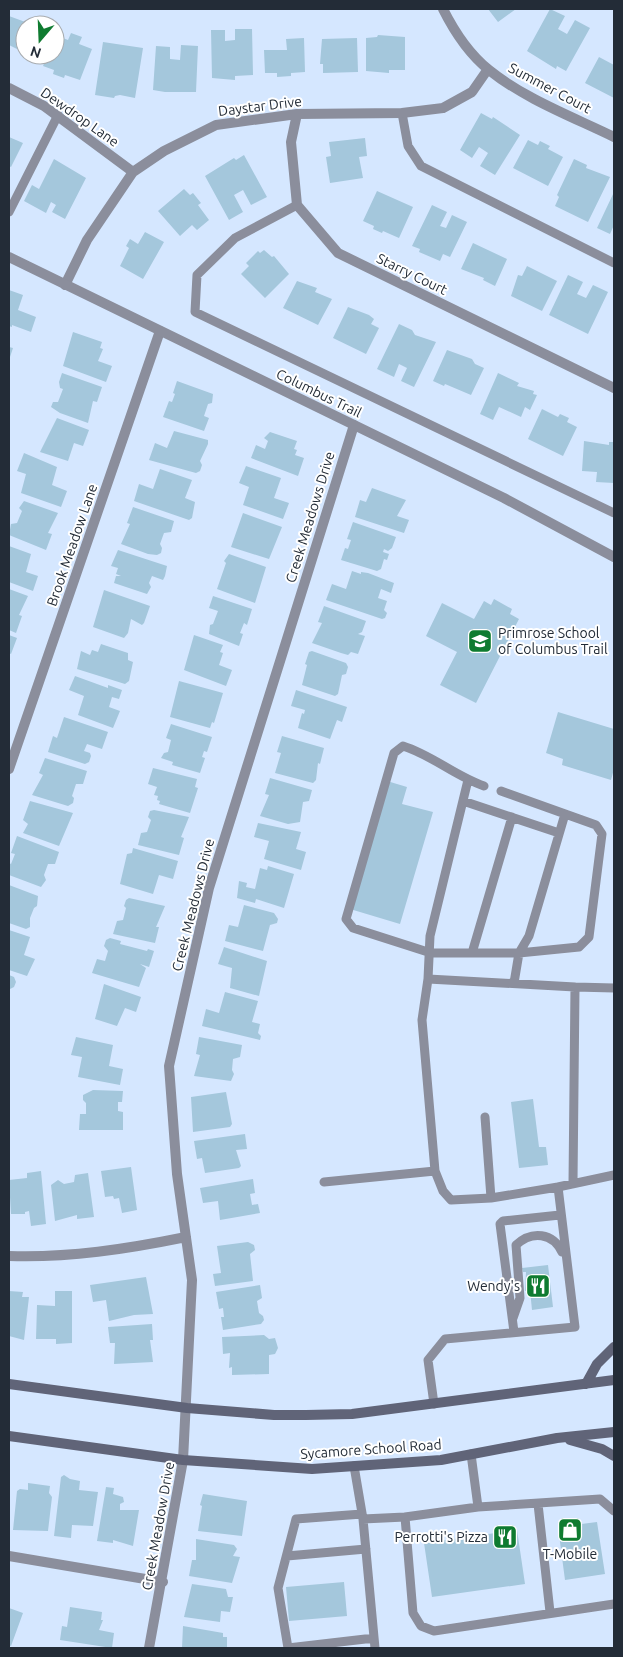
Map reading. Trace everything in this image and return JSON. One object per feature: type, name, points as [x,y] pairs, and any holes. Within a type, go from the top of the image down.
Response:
[{"type":"main road","points":[[586,1384],[597,1364],[614,1347]]},
{"type":"main road","points":[[9,1384],[187,1408],[306,1415],[352,1414],[614,1380]]},
{"type":"main road","name":"Sycamore School Road","points":[[9,1436],[183,1460],[312,1469],[441,1460],[557,1438],[614,1432]]},
{"type":"main road","points":[[557,1438],[580,1442],[614,1456]]},
{"type":"street","name":"Summer Court","points":[[443,9],[453,30],[488,69],[528,94],[614,137]]},
{"type":"street","name":"Daystar Drive","points":[[65,285],[88,240],[133,172],[164,151],[216,125],[297,114],[402,113],[443,108],[472,92],[488,69]]},
{"type":"street","name":"Dewdrop Lane","points":[[9,88],[58,115],[133,172]]},
{"type":"street","points":[[297,114],[291,142],[298,205]]},
{"type":"street","name":"Starry Court","points":[[298,205],[338,253],[614,388]]},
{"type":"street","name":"Columbus Trail","points":[[9,256],[504,498],[614,557]]},
{"type":"street","name":"Brook Meadow Lane","points":[[9,769],[160,331]]},
{"type":"street","name":"Creek Meadows Drive","points":[[187,1408],[192,1280],[177,1174],[169,1066],[209,888],[354,425]]},
{"type":"street","points":[[9,1256],[34,1257],[116,1251],[186,1237]]},
{"type":"street","name":"Creek Meadow Drive","points":[[149,1648],[183,1460],[187,1408]]},
{"type":"street","points":[[9,1556],[162,1582]]},
{"type":"lane","points":[[402,113],[408,146],[421,166],[614,262]]},
{"type":"lane","points":[[9,212],[58,115]]},
{"type":"lane","points":[[298,205],[235,238],[197,274],[195,312],[614,513]]},
{"type":"lane","points":[[484,786],[468,780],[417,750],[403,746],[394,753],[346,919],[353,928],[431,953],[519,954],[579,947],[589,937],[602,834],[596,825],[501,791]]},
{"type":"lane","points":[[468,780],[430,936],[431,953],[422,1020],[435,1171],[443,1191],[451,1200],[491,1198],[558,1187],[614,1175]]},
{"type":"lane","points":[[463,800],[559,833]]},
{"type":"lane","points":[[514,983],[519,954],[529,936],[565,814]]},
{"type":"lane","points":[[472,953],[512,817]]},
{"type":"lane","points":[[428,979],[614,988]]},
{"type":"lane","points":[[573,1183],[575,987]]},
{"type":"lane","points":[[485,1117],[491,1198]]},
{"type":"lane","points":[[324,1182],[435,1171]]},
{"type":"lane","points":[[434,1404],[428,1360],[446,1339],[575,1327],[565,1260],[558,1187]]},
{"type":"lane","points":[[514,1332],[500,1224],[503,1221],[560,1215]]},
{"type":"lane","points":[[513,1320],[520,1298],[516,1245],[524,1238],[535,1235],[548,1236],[558,1243],[565,1260]]},
{"type":"lane","points":[[471,1454],[478,1507]]},
{"type":"lane","points":[[354,1466],[366,1548],[375,1648]]},
{"type":"lane","points":[[374,1638],[288,1648],[278,1588],[296,1519],[362,1516],[405,1517],[478,1507],[600,1500],[614,1511]]},
{"type":"lane","points":[[538,1504],[550,1612]]},
{"type":"lane","points":[[405,1517],[413,1613],[420,1626],[434,1631],[550,1612],[614,1604]]},
{"type":"lane","points":[[287,1556],[366,1548]]},
{"type":"building","points":[[488,9],[516,9],[498,22]]},
{"type":"building","points":[[550,9],[565,16],[558,29],[567,34],[575,20],[590,28],[566,71],[557,66],[556,69],[527,51]]},
{"type":"building","points":[[9,16],[15,18],[15,48],[9,45]]},
{"type":"building","points":[[235,29],[252,29],[253,75],[235,76],[235,80],[212,78],[211,30],[225,30],[225,41],[235,40]]},
{"type":"building","points":[[71,33],[82,37],[79,44],[92,49],[80,80],[65,75],[64,78],[53,74],[54,70],[43,66],[65,65],[65,39],[68,40]]},
{"type":"building","points":[[378,35],[405,37],[405,70],[389,70],[389,73],[366,71],[366,38],[377,37]]},
{"type":"building","points":[[304,38],[305,72],[277,77],[277,73],[265,73],[264,50],[287,50],[286,39]]},
{"type":"building","points":[[357,38],[358,72],[323,73],[323,64],[320,64],[322,39]]},
{"type":"building","points":[[103,42],[143,48],[135,98],[120,95],[114,98],[95,95]]},
{"type":"building","points":[[181,45],[198,46],[196,92],[153,90],[156,46],[170,47],[170,59],[180,60]]},
{"type":"building","points":[[599,57],[614,65],[614,98],[585,83]]},
{"type":"building","points":[[481,113],[492,119],[493,117],[520,135],[495,175],[480,166],[488,153],[479,147],[472,158],[460,150]]},
{"type":"building","points":[[9,137],[23,143],[11,167],[9,166]]},
{"type":"building","points":[[365,138],[367,156],[359,157],[363,178],[330,183],[326,157],[331,156],[329,142]]},
{"type":"building","points":[[528,140],[538,145],[540,141],[550,146],[548,149],[563,157],[548,186],[513,168]]},
{"type":"building","points":[[244,155],[267,197],[251,205],[243,190],[234,195],[243,212],[229,220],[205,176],[234,158],[236,160]]},
{"type":"building","points":[[54,159],[86,178],[65,219],[52,212],[56,205],[51,202],[46,213],[24,201],[32,185],[39,189]]},
{"type":"building","points":[[574,159],[587,165],[586,168],[610,177],[588,222],[555,206],[559,197],[557,195]]},
{"type":"building","points":[[184,189],[190,195],[193,193],[201,203],[198,205],[209,220],[197,230],[192,225],[180,236],[158,211]]},
{"type":"building","points":[[377,191],[413,207],[399,238],[373,229],[374,226],[363,221]]},
{"type":"building","points":[[614,192],[614,225],[610,234],[597,228]]},
{"type":"building","points":[[432,205],[447,212],[440,226],[446,228],[452,215],[467,222],[450,257],[443,254],[440,261],[419,252],[420,249],[412,246]]},
{"type":"building","points":[[145,232],[164,242],[143,279],[120,266],[129,248],[126,246],[130,239],[138,244]]},
{"type":"building","points":[[473,243],[507,259],[495,286],[483,280],[484,278],[461,269]]},
{"type":"building","points":[[264,250],[272,257],[274,256],[289,274],[265,298],[241,274],[249,266],[246,263],[258,251],[260,253]]},
{"type":"building","points":[[527,266],[557,281],[542,311],[511,296],[518,275],[522,276]]},
{"type":"building","points":[[568,275],[583,282],[577,294],[586,298],[593,285],[608,292],[588,334],[549,315]]},
{"type":"building","points":[[297,281],[317,288],[315,292],[332,299],[318,325],[283,308]]},
{"type":"building","points":[[9,290],[23,295],[18,310],[36,317],[31,332],[12,325],[12,327],[9,326]]},
{"type":"building","points":[[348,307],[369,315],[374,319],[371,324],[379,328],[366,354],[333,338]]},
{"type":"building","points":[[399,324],[412,330],[415,335],[436,342],[414,387],[401,381],[407,368],[399,364],[394,377],[377,369]]},
{"type":"building","points":[[73,332],[102,342],[100,348],[103,349],[98,361],[112,366],[106,382],[63,366]]},
{"type":"building","points":[[9,347],[13,348],[9,360]]},
{"type":"building","points":[[447,350],[472,359],[475,364],[484,368],[471,395],[433,381]]},
{"type":"building","points":[[62,373],[102,387],[97,402],[93,401],[88,423],[60,413],[51,407],[53,402],[58,402],[63,389],[60,388],[59,382]]},
{"type":"building","points":[[498,373],[519,383],[517,386],[534,391],[533,394],[537,395],[530,410],[525,407],[521,417],[499,407],[493,420],[480,414]]},
{"type":"building","points":[[177,381],[213,394],[212,403],[208,404],[204,416],[209,418],[204,431],[163,417],[169,401],[172,402]]},
{"type":"building","points":[[542,409],[558,417],[560,414],[569,418],[567,422],[577,427],[563,456],[528,439]]},
{"type":"building","points":[[57,418],[89,430],[83,446],[74,443],[68,461],[40,452]]},
{"type":"building","points":[[174,431],[208,440],[200,461],[202,465],[200,471],[196,473],[149,460],[155,443],[167,448]]},
{"type":"building","points":[[270,432],[297,441],[294,449],[297,450],[295,455],[304,458],[298,476],[251,458],[256,445],[265,449],[268,441],[264,438]]},
{"type":"building","points":[[584,441],[609,445],[609,442],[614,442],[614,483],[596,482],[597,472],[582,471]]},
{"type":"building","points":[[24,453],[57,467],[52,485],[67,491],[61,507],[21,493],[26,474],[17,471]]},
{"type":"building","points":[[246,466],[281,478],[274,498],[289,503],[283,519],[243,505],[249,487],[239,483]]},
{"type":"building","points":[[160,469],[192,480],[185,498],[195,502],[192,518],[189,520],[134,501],[139,484],[153,489]]},
{"type":"building","points":[[372,488],[406,500],[397,516],[409,520],[404,533],[355,517],[360,500],[366,502]]},
{"type":"building","points":[[24,501],[58,513],[48,533],[52,534],[46,550],[9,535],[11,524],[17,523],[22,511],[19,508]]},
{"type":"building","points":[[133,507],[174,521],[171,532],[164,533],[160,544],[162,548],[161,553],[157,555],[148,554],[121,544],[130,524],[127,523]]},
{"type":"building","points":[[243,513],[282,527],[269,559],[231,547]]},
{"type":"building","points":[[353,522],[396,537],[392,548],[388,551],[384,549],[383,552],[389,554],[387,560],[384,559],[381,569],[377,571],[341,560],[345,548],[348,549],[351,540],[347,539]]},
{"type":"building","points":[[9,546],[31,554],[26,572],[38,576],[33,591],[9,582]]},
{"type":"building","points":[[118,550],[167,566],[163,580],[152,576],[149,583],[151,587],[147,594],[114,583],[116,576],[121,576],[116,574],[118,568],[111,566]]},
{"type":"building","points":[[229,554],[266,567],[255,603],[217,589],[226,563],[224,561]]},
{"type":"building","points":[[352,571],[361,574],[361,572],[368,573],[394,583],[391,593],[381,589],[378,598],[387,601],[384,610],[387,613],[385,618],[382,619],[326,600],[332,584],[346,589]]},
{"type":"building","points":[[9,589],[28,596],[19,615],[22,616],[16,633],[9,630]]},
{"type":"building","points":[[104,590],[150,606],[142,625],[131,619],[128,633],[124,638],[93,627]]},
{"type":"building","points":[[213,596],[252,609],[247,625],[244,623],[240,633],[243,634],[239,646],[209,634],[210,625],[213,624],[218,611],[209,608]]},
{"type":"building","name":"Primrose School of Columbus Trail","points":[[494,599],[512,609],[510,614],[519,619],[476,703],[440,685],[457,652],[426,636],[442,603],[474,619],[484,601],[491,605]]},
{"type":"building","points":[[324,606],[366,621],[362,632],[358,634],[365,636],[358,654],[351,652],[348,655],[312,643],[322,623],[318,622]]},
{"type":"building","points":[[9,635],[17,638],[11,654],[9,653]]},
{"type":"building","points":[[194,635],[223,645],[220,652],[223,653],[219,665],[232,670],[226,686],[184,670]]},
{"type":"building","points":[[101,644],[128,653],[128,660],[133,662],[129,681],[125,684],[77,669],[81,651],[90,655],[92,650],[98,652]]},
{"type":"building","points":[[312,651],[346,663],[348,667],[346,674],[342,675],[338,694],[335,696],[302,685],[307,665],[305,664],[309,652]]},
{"type":"building","points":[[75,676],[108,688],[108,685],[122,690],[119,699],[112,697],[109,707],[120,711],[113,728],[78,715],[84,696],[69,690]]},
{"type":"building","points":[[179,681],[223,693],[214,723],[212,722],[210,728],[170,717]]},
{"type":"building","points":[[296,690],[347,707],[342,722],[337,720],[330,739],[298,728],[302,713],[304,714],[305,710],[291,706]]},
{"type":"building","points":[[558,712],[614,729],[614,769],[611,780],[562,765],[563,759],[546,753]]},
{"type":"building","points":[[64,717],[108,732],[102,749],[87,744],[84,751],[90,753],[91,756],[89,762],[85,764],[48,752],[53,736],[57,738]]},
{"type":"building","points":[[171,724],[212,737],[207,752],[204,751],[202,757],[205,758],[200,773],[172,765],[173,762],[161,758],[164,753],[168,752],[171,740],[166,738]]},
{"type":"building","points":[[282,736],[324,748],[320,764],[318,763],[316,780],[313,783],[275,773],[281,753],[277,752]]},
{"type":"building","points":[[45,758],[87,771],[83,784],[76,784],[72,796],[74,798],[73,803],[68,806],[32,795],[43,775],[39,773]]},
{"type":"building","points":[[153,768],[197,779],[195,787],[198,788],[190,813],[159,804],[158,796],[154,795],[157,787],[148,784]]},
{"type":"building","points":[[270,778],[312,790],[309,801],[303,802],[300,822],[288,824],[260,816],[269,795],[265,794]]},
{"type":"building","points":[[387,781],[407,787],[402,804],[433,812],[400,924],[350,909]]},
{"type":"building","points":[[30,801],[73,813],[59,846],[23,833],[28,824],[23,820]]},
{"type":"building","points":[[154,810],[189,817],[181,837],[184,838],[179,855],[138,845],[141,833],[147,832],[151,820],[148,817],[150,811]]},
{"type":"building","points":[[258,823],[301,832],[296,849],[306,852],[301,870],[264,859],[269,841],[254,837]]},
{"type":"building","points":[[17,836],[59,852],[55,864],[48,864],[44,875],[46,880],[41,887],[9,875],[9,863],[11,864],[15,854],[11,853]]},
{"type":"building","points":[[133,848],[178,861],[173,879],[159,875],[153,894],[120,884],[127,854],[132,853]]},
{"type":"building","points":[[268,866],[294,874],[284,908],[256,899],[255,903],[237,898],[239,881],[247,883],[246,887],[255,889],[260,868],[267,870]]},
{"type":"building","points":[[9,885],[38,896],[37,906],[34,908],[30,918],[30,927],[26,929],[9,923]]},
{"type":"building","points":[[129,898],[165,906],[156,927],[159,927],[155,943],[113,934],[117,921],[123,920],[126,908],[124,906]]},
{"type":"building","points":[[244,905],[274,913],[278,919],[277,923],[270,925],[263,951],[225,941],[229,925],[238,927]]},
{"type":"building","points":[[9,930],[30,937],[24,955],[35,959],[27,976],[9,970]]},
{"type":"building","points":[[110,938],[121,941],[120,944],[154,951],[149,967],[140,964],[146,968],[139,987],[92,973],[97,959],[105,961],[108,951],[104,946],[106,940]]},
{"type":"building","points":[[224,947],[267,961],[259,996],[230,988],[232,968],[218,964]]},
{"type":"building","points":[[9,975],[14,977],[16,982],[14,987],[10,989]]},
{"type":"building","points":[[104,984],[141,997],[136,1012],[125,1008],[117,1026],[95,1019]]},
{"type":"building","points":[[225,992],[258,1001],[252,1022],[260,1024],[258,1033],[261,1036],[260,1040],[202,1026],[206,1009],[219,1013]]},
{"type":"building","points":[[76,1037],[113,1045],[109,1066],[123,1069],[120,1085],[78,1077],[82,1057],[71,1055]]},
{"type":"building","points":[[199,1037],[242,1045],[240,1057],[233,1059],[232,1070],[234,1074],[231,1081],[194,1076],[200,1055],[196,1054]]},
{"type":"building","points":[[93,1090],[123,1091],[122,1102],[118,1102],[118,1111],[123,1112],[123,1130],[79,1130],[80,1114],[86,1114],[86,1103],[83,1100],[83,1095]]},
{"type":"building","points":[[226,1092],[232,1124],[230,1127],[193,1132],[191,1097]]},
{"type":"building","points":[[533,1099],[539,1147],[546,1147],[548,1165],[519,1168],[511,1102]]},
{"type":"building","points":[[245,1134],[247,1149],[236,1150],[241,1166],[239,1168],[205,1173],[202,1158],[197,1159],[194,1141]]},
{"type":"building","points":[[131,1167],[137,1210],[122,1213],[119,1198],[114,1199],[113,1196],[105,1197],[101,1171]]},
{"type":"building","points":[[41,1171],[46,1224],[31,1226],[29,1211],[25,1212],[25,1214],[11,1214],[9,1180],[27,1178],[27,1173]]},
{"type":"building","points":[[88,1173],[94,1217],[77,1219],[77,1215],[55,1221],[51,1185],[58,1180],[64,1184],[74,1182],[75,1175]]},
{"type":"building","points":[[253,1179],[255,1193],[250,1194],[252,1205],[258,1204],[260,1213],[220,1220],[218,1201],[203,1203],[200,1188]]},
{"type":"building","points":[[248,1242],[254,1245],[255,1250],[250,1254],[253,1281],[215,1286],[213,1274],[221,1273],[217,1246]]},
{"type":"building","name":"Wendy's","points":[[548,1265],[553,1307],[532,1310],[530,1290],[525,1291],[526,1272],[523,1272],[522,1268]]},
{"type":"building","points":[[146,1277],[153,1314],[134,1315],[109,1321],[106,1300],[93,1302],[90,1285]]},
{"type":"building","points":[[260,1285],[262,1298],[257,1301],[259,1313],[263,1316],[264,1320],[261,1324],[223,1330],[221,1317],[224,1317],[223,1308],[219,1309],[216,1292]]},
{"type":"building","points":[[9,1291],[23,1292],[22,1297],[29,1297],[24,1340],[9,1336]]},
{"type":"building","points":[[55,1291],[72,1291],[72,1343],[56,1344],[56,1339],[36,1339],[37,1305],[55,1306]]},
{"type":"building","points":[[152,1324],[153,1340],[150,1340],[153,1362],[114,1364],[115,1343],[110,1343],[108,1327]]},
{"type":"building","points":[[264,1335],[269,1339],[275,1338],[278,1348],[275,1354],[269,1355],[269,1374],[232,1375],[232,1367],[229,1368],[230,1353],[223,1354],[222,1337]]},
{"type":"building","points":[[64,1475],[70,1479],[80,1481],[79,1490],[98,1492],[93,1526],[72,1525],[71,1538],[54,1536],[61,1477]]},
{"type":"building","points":[[28,1483],[50,1486],[49,1493],[52,1497],[48,1531],[13,1530],[17,1491],[20,1489],[28,1490]]},
{"type":"building","points":[[106,1487],[114,1488],[113,1494],[123,1497],[124,1502],[120,1504],[120,1510],[139,1510],[133,1546],[113,1540],[113,1543],[97,1541]]},
{"type":"building","points":[[203,1494],[247,1501],[242,1536],[198,1531]]},
{"type":"building","points":[[597,1522],[605,1574],[565,1580],[558,1527]]},
{"type":"building","points":[[517,1530],[525,1584],[432,1597],[424,1543]]},
{"type":"building","points":[[196,1539],[234,1545],[237,1549],[233,1556],[240,1557],[232,1583],[189,1576],[192,1560],[196,1560]]},
{"type":"building","points":[[344,1582],[347,1616],[289,1621],[286,1587]]},
{"type":"building","points":[[192,1584],[226,1589],[228,1597],[233,1597],[230,1612],[221,1611],[220,1622],[184,1617]]},
{"type":"building","points":[[70,1607],[102,1612],[101,1620],[103,1620],[99,1630],[114,1633],[112,1648],[60,1640],[62,1626],[67,1627]]},
{"type":"building","points":[[9,1608],[23,1613],[11,1646],[9,1645]]},
{"type":"building","points":[[183,1626],[223,1633],[223,1637],[227,1637],[227,1648],[182,1648]]},
{"type":"place","name":"Primrose School of Columbus Trail","points":[[480,641]]},
{"type":"place","name":"Wendy's","points":[[538,1286]]},
{"type":"place","name":"T-Mobile","points":[[570,1530]]},
{"type":"place","name":"Perrotti's Pizza","points":[[505,1537]]}]
